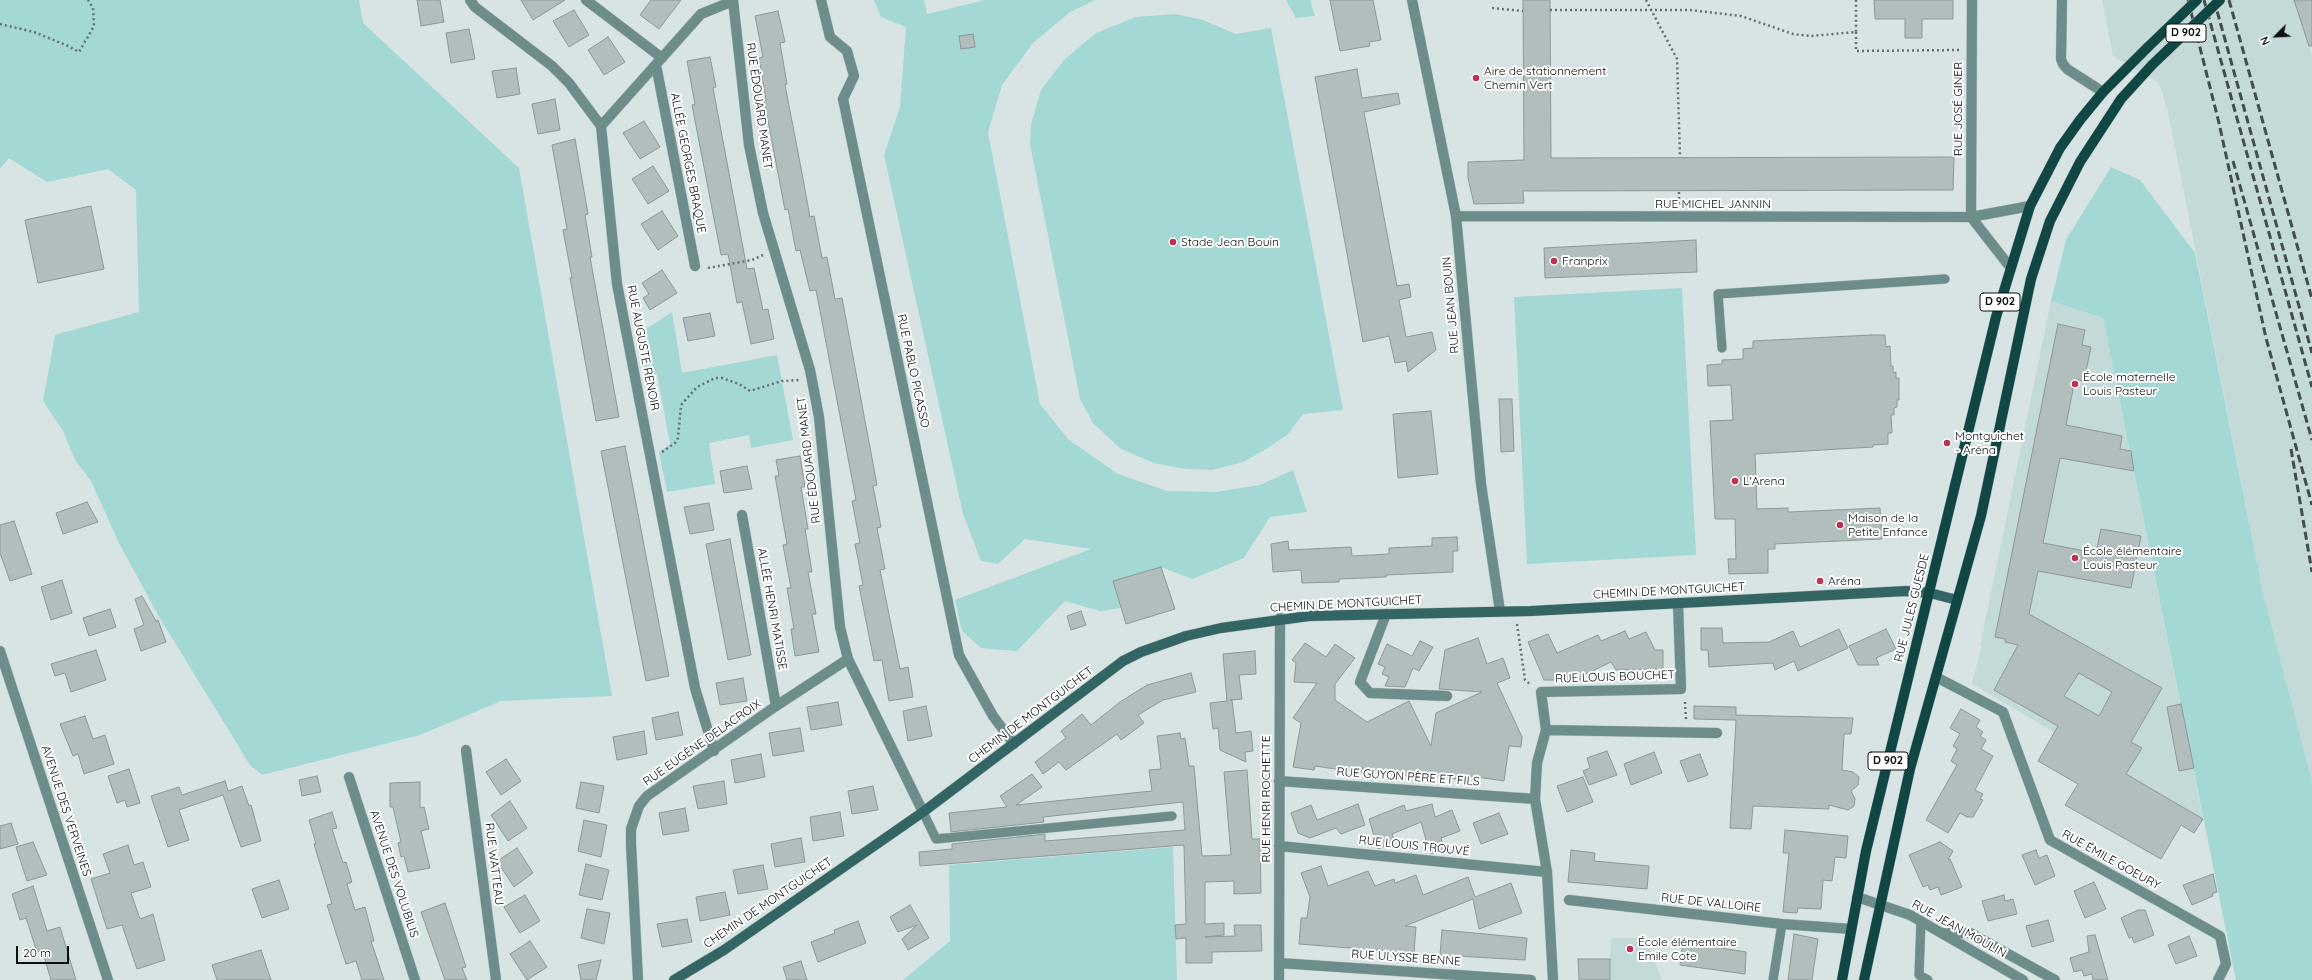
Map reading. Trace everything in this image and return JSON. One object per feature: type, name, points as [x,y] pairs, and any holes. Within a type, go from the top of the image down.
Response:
[{"type":"main road","name":"RUE JULES GUESDE","points":[[1842,980],[1857,897],[1996,317],[2010,267],[2030,206],[2060,148],[2103,92],[2197,0]]},
{"type":"main road","name":"D 902","points":[[1864,980],[1910,769],[1982,511],[2031,279],[2050,221],[2080,162],[2122,99],[2152,65],[2220,0]]},
{"type":"street","points":[[470,0],[475,7],[565,78],[601,126],[701,14],[733,0]]},
{"type":"street","points":[[586,0],[659,61]]},
{"type":"street","name":"RUE ÉDOUARD MANET","points":[[733,0],[749,145],[763,213],[812,379],[819,417],[840,627],[848,659],[923,812]]},
{"type":"street","name":"RUE PABLO PICASSO","points":[[821,0],[830,37],[848,51],[854,76],[843,99],[959,655],[993,716],[1014,744]]},
{"type":"street","name":"RUE JEAN BOUIN","points":[[1412,0],[1456,216],[1479,462],[1500,611]]},
{"type":"street","name":"RUE JOSÉ GINER","points":[[1971,217],[1972,0]]},
{"type":"street","points":[[2062,0],[2061,59],[2063,64],[2103,92]]},
{"type":"street","name":"ALLÉE GEORGES BRAQUE","points":[[659,61],[695,266]]},
{"type":"street","name":"RUE AUGUSTE RENOIR","points":[[601,126],[617,284],[695,688],[714,751]]},
{"type":"street","name":"RUE MICHEL JANNIN","points":[[1456,216],[1971,217],[2030,206]]},
{"type":"street","points":[[1971,217],[2010,267]]},
{"type":"street","name":"ALLÉE HENRI MATISSE","points":[[742,515],[776,706]]},
{"type":"street","name":"CHEMIN DE MONTGUICHET","points":[[674,980],[731,945],[923,812],[1123,662],[1141,652],[1186,636],[1221,628],[1280,618],[1516,611],[1906,591],[1930,593],[1957,600]]},
{"type":"street","name":"RUE LOUIS BOUCHET","points":[[1553,980],[1547,872],[1535,799],[1537,763],[1546,730],[1541,692],[1681,689],[1678,603]]},
{"type":"street","points":[[1386,614],[1360,682],[1370,693],[1448,696]]},
{"type":"street","name":"RUE HENRI ROCHETTE","points":[[1279,980],[1280,618]]},
{"type":"street","name":"AVENUE DES VERVEINES","points":[[0,651],[108,980]]},
{"type":"street","name":"RUE EUGÈNE DELACROIX","points":[[638,980],[631,844],[634,817],[647,796],[714,751],[776,706],[848,659]]},
{"type":"street","name":"RUE ÉMILE GOEURY","points":[[1936,677],[2003,712],[2050,840],[2220,936],[2226,964],[2218,980]]},
{"type":"street","points":[[1546,730],[1717,732]]},
{"type":"street","name":"RUE WATTEAU","points":[[466,750],[496,980]]},
{"type":"street","name":"AVENUE DES VOLUBILIS","points":[[349,777],[415,980]]},
{"type":"street","name":"RUE GUYON PÈRE ET FILS","points":[[1279,782],[1535,799]]},
{"type":"street","name":"RUE LOUIS TROUVÉ","points":[[1279,846],[1547,872]]},
{"type":"street","name":"RUE JEAN MOULIN","points":[[1857,897],[1921,920],[2023,980]]},
{"type":"street","name":"RUE DE VALLOIRE","points":[[1569,900],[1782,924],[1851,929]]},
{"type":"street","points":[[1943,933],[1970,933],[2055,980]]},
{"type":"street","name":"RUE ULYSSE BENNE","points":[[1279,963],[1531,980]]},
{"type":"lane","points":[[1722,348],[1718,294],[1945,279]]},
{"type":"lane","points":[[923,812],[936,840],[1172,816]]},
{"type":"lane","points":[[1921,920],[1919,975],[1928,980]]},
{"type":"lane","points":[[1772,980],[1782,924]]},
{"type":"path","points":[[0,24],[34,32],[79,52],[94,26],[93,8],[88,0]]},
{"type":"path","points":[[1646,0],[1677,60],[1680,157]]},
{"type":"path","points":[[1856,0],[1856,51],[1972,50]]},
{"type":"path","points":[[1492,8],[1523,11]]},
{"type":"path","points":[[1550,10],[1690,10],[1741,16],[1800,36],[1856,32]]},
{"type":"path","points":[[695,266],[701,269],[752,260],[774,250]]},
{"type":"path","points":[[650,460],[676,443],[678,438],[681,405],[697,387],[715,378],[722,378],[740,384],[750,391],[782,381],[812,379]]},
{"type":"path","points":[[1516,611],[1525,680],[1541,692]]},
{"type":"path","points":[[1681,689],[1685,696],[1687,732]]},
{"type":"shaded area","points":[[0,0],[359,0],[363,23],[519,168],[612,696],[501,701],[420,735],[262,775],[250,765],[158,615],[118,541],[91,481],[75,460],[63,431],[43,401],[55,335],[139,312],[136,190],[108,169],[47,182],[9,158],[0,169]]},
{"type":"shaded area","points":[[874,0],[924,0],[927,14],[985,0],[1095,0],[1070,12],[1033,43],[1002,85],[988,132],[1040,404],[1068,439],[1118,474],[1167,491],[1216,492],[1260,485],[1293,470],[1307,512],[1270,517],[1244,558],[1192,579],[1161,567],[1113,581],[1121,608],[1100,611],[1065,601],[1017,651],[981,648],[962,631],[955,600],[1091,549],[1025,539],[998,564],[981,561],[963,514],[884,155],[900,107],[906,27],[881,17]]},
{"type":"shaded area","points":[[1286,0],[1310,0],[1315,16],[1296,18]]},
{"type":"shaded area","points":[[2102,0],[2295,0],[2312,56],[2312,781],[2264,597],[2168,112],[2159,83],[2113,56]]},
{"type":"shaded area","points":[[1175,14],[1203,20],[1236,34],[1271,28],[1343,410],[1303,414],[1287,435],[1266,449],[1243,462],[1212,470],[1186,469],[1154,463],[1121,449],[1093,423],[1080,399],[1030,144],[1031,124],[1041,90],[1064,60],[1096,33],[1136,17]]},
{"type":"shaded area","points":[[2111,167],[2140,180],[2195,253],[2264,597],[2312,781],[2312,980],[2236,980],[2103,318],[2051,301],[2066,240]]},
{"type":"shaded area","points":[[1682,288],[1696,555],[1527,564],[1514,297]]},
{"type":"shaded area","name":"École élémentaire Louis Pasteur","points":[[2051,301],[2103,318],[2203,819],[1972,684],[1982,646],[1980,646]]},
{"type":"shaded area","points":[[672,312],[682,373],[777,355],[793,440],[751,448],[749,435],[709,443],[715,484],[667,492],[659,452],[670,444],[657,373],[646,381],[638,334]]},
{"type":"shaded area","points":[[1173,847],[1177,980],[903,980],[950,941],[949,865]]},
{"type":"shaded area","name":"École élémentaire Emile Cote","points":[[1611,938],[1645,938],[1662,980],[1579,980],[1578,959],[1610,959]]},
{"type":"building","points":[[417,0],[440,0],[444,22],[421,26]]},
{"type":"building","points":[[521,0],[565,0],[533,20]]},
{"type":"building","points":[[651,0],[681,0],[659,29],[640,15]]},
{"type":"building","points":[[1330,0],[1373,0],[1381,40],[1369,42],[1370,46],[1340,51]]},
{"type":"building","points":[[1523,0],[1550,0],[1551,158],[1954,157],[1953,190],[1523,191],[1524,203],[1474,204],[1468,178],[1468,162],[1524,160]]},
{"type":"building","points":[[1874,0],[1953,0],[1953,19],[1922,19],[1922,38],[1905,38],[1905,19],[1875,19]]},
{"type":"building","points":[[2294,0],[2312,0],[2312,46],[2309,46]]},
{"type":"building","points":[[574,10],[589,35],[569,47],[553,21]]},
{"type":"building","points":[[778,11],[785,42],[780,43],[787,84],[785,85],[810,217],[814,216],[822,258],[827,257],[835,299],[842,298],[877,485],[873,486],[881,527],[877,528],[885,569],[880,570],[900,669],[908,667],[913,697],[889,701],[882,660],[874,661],[859,586],[863,585],[855,544],[860,543],[852,501],[856,500],[816,290],[810,291],[800,250],[796,251],[788,209],[785,210],[764,100],[766,100],[759,58],[763,57],[755,16]]},
{"type":"building","points":[[469,29],[475,59],[451,63],[446,33]]},
{"type":"building","points":[[973,34],[975,47],[961,49],[959,36]]},
{"type":"building","points":[[608,37],[625,62],[604,75],[588,50]]},
{"type":"building","points":[[710,57],[716,87],[713,88],[747,269],[754,268],[763,310],[768,309],[774,339],[751,344],[742,302],[737,303],[728,254],[721,255],[692,105],[695,104],[687,61]]},
{"type":"building","points":[[516,68],[520,94],[497,98],[492,71]]},
{"type":"building","points":[[1357,69],[1362,98],[1398,93],[1400,104],[1364,112],[1397,286],[1409,284],[1411,297],[1399,300],[1406,337],[1432,332],[1436,350],[1408,372],[1406,361],[1395,363],[1389,336],[1363,342],[1315,77]]},
{"type":"building","points":[[555,99],[560,130],[538,134],[532,104]]},
{"type":"building","points":[[644,121],[660,147],[640,159],[623,133]]},
{"type":"building","points":[[575,139],[588,214],[585,215],[592,257],[590,257],[619,417],[596,421],[570,278],[572,278],[563,230],[567,229],[552,145]]},
{"type":"building","points":[[653,166],[669,191],[648,204],[632,179]]},
{"type":"building","points":[[91,206],[104,269],[38,283],[25,220]]},
{"type":"building","points":[[662,211],[678,236],[658,250],[641,224]]},
{"type":"building","points":[[1696,240],[1697,272],[1545,278],[1544,248]]},
{"type":"building","points":[[662,270],[677,293],[650,310],[643,298],[649,294],[642,283]]},
{"type":"building","points":[[710,313],[715,336],[688,341],[683,318]]},
{"type":"building","points":[[2058,324],[2085,330],[2082,345],[2091,347],[2084,381],[2075,379],[2066,425],[2122,436],[2120,449],[2131,451],[2134,471],[2060,458],[2043,543],[2096,553],[2101,529],[2141,536],[2131,588],[2038,571],[2029,614],[2162,688],[2131,742],[2142,748],[2126,774],[2203,819],[2194,833],[2181,825],[2161,859],[2065,805],[2078,784],[2038,761],[2058,726],[1994,690],[2018,645],[2005,642],[2005,639],[1995,637]],"holes":[[[2079,673],[2112,692],[2099,716],[2064,696]]]},
{"type":"building","name":"L'Arena","points":[[1885,335],[1886,347],[1890,346],[1891,366],[1893,366],[1893,373],[1896,372],[1896,378],[1899,378],[1899,400],[1897,400],[1897,407],[1894,408],[1894,415],[1891,415],[1892,433],[1888,433],[1888,444],[1873,445],[1873,447],[1755,454],[1757,509],[1788,508],[1788,512],[1880,508],[1882,539],[1775,544],[1775,549],[1768,549],[1768,573],[1729,574],[1728,559],[1736,559],[1735,519],[1715,519],[1710,421],[1733,420],[1731,385],[1708,386],[1707,365],[1722,364],[1722,360],[1743,359],[1743,349],[1753,348],[1753,341]]},
{"type":"building","points":[[1499,399],[1512,399],[1514,451],[1501,452]]},
{"type":"building","points":[[1431,411],[1438,474],[1398,478],[1393,414]]},
{"type":"building","points":[[625,446],[669,676],[646,681],[601,451]]},
{"type":"building","points":[[800,456],[805,487],[801,487],[808,529],[805,529],[812,572],[808,572],[816,614],[812,614],[819,652],[795,656],[791,629],[794,629],[787,588],[791,588],[783,545],[787,544],[775,476],[779,476],[776,460]]},
{"type":"building","points":[[747,466],[752,489],[724,493],[720,471]]},
{"type":"building","points":[[87,502],[98,522],[63,534],[56,513]]},
{"type":"building","points":[[709,503],[714,530],[690,534],[684,507]]},
{"type":"building","points":[[14,521],[32,574],[10,581],[0,553],[0,525]]},
{"type":"building","points":[[1457,537],[1458,551],[1453,551],[1453,572],[1386,575],[1386,577],[1339,579],[1339,582],[1302,583],[1301,570],[1273,572],[1271,544],[1288,541],[1289,550],[1351,547],[1352,556],[1389,554],[1389,548],[1432,546],[1432,538]]},
{"type":"building","points":[[730,539],[751,655],[728,660],[706,544]]},
{"type":"building","points":[[1161,567],[1175,609],[1126,624],[1113,581]]},
{"type":"building","points":[[62,580],[72,613],[51,620],[41,587]]},
{"type":"building","points":[[142,596],[156,621],[158,620],[166,642],[141,651],[134,629],[144,625],[135,599]]},
{"type":"building","points":[[110,609],[116,627],[89,636],[83,618]]},
{"type":"building","points":[[1081,611],[1086,625],[1071,630],[1067,616]]},
{"type":"building","points":[[1701,628],[1722,628],[1723,643],[1769,642],[1793,631],[1800,647],[1839,629],[1848,648],[1798,671],[1794,661],[1775,670],[1773,663],[1709,667],[1708,650],[1701,650]]},
{"type":"building","points":[[1886,629],[1896,649],[1876,658],[1879,665],[1858,665],[1849,646]]},
{"type":"building","points":[[1625,631],[1629,639],[1646,632],[1655,650],[1663,650],[1663,669],[1616,670],[1611,662],[1582,676],[1584,680],[1544,680],[1528,642],[1548,634],[1557,653],[1598,635],[1601,641]]},
{"type":"building","points":[[1478,638],[1487,664],[1503,658],[1510,678],[1497,683],[1522,737],[1521,747],[1509,746],[1504,781],[1457,774],[1456,779],[1410,771],[1410,776],[1362,768],[1362,773],[1315,766],[1314,770],[1293,767],[1301,723],[1293,718],[1317,683],[1294,682],[1296,663],[1292,660],[1305,643],[1326,657],[1335,644],[1355,658],[1335,684],[1335,700],[1367,722],[1409,701],[1431,746],[1436,713],[1482,692],[1439,689],[1445,650]]},
{"type":"building","points":[[1420,641],[1433,647],[1419,671],[1413,668],[1405,687],[1385,686],[1389,677],[1382,674],[1385,667],[1378,664],[1387,644],[1412,656]]},
{"type":"building","points":[[96,650],[106,680],[71,692],[65,673],[55,676],[51,664]]},
{"type":"building","points":[[1255,651],[1256,674],[1239,675],[1242,699],[1230,700],[1232,700],[1236,733],[1251,731],[1253,751],[1245,752],[1246,762],[1220,750],[1218,728],[1213,729],[1210,703],[1227,701],[1223,654]]},
{"type":"building","points":[[1191,673],[1196,692],[1163,700],[1138,715],[1144,723],[1121,740],[1117,734],[1066,770],[1059,762],[1043,774],[1035,762],[1066,738],[1061,731],[1082,714],[1091,725],[1120,702],[1147,685]]},
{"type":"building","points":[[743,678],[747,701],[720,705],[716,683]]},
{"type":"building","points":[[838,702],[842,725],[811,730],[807,707]]},
{"type":"building","points":[[2181,704],[2194,768],[2179,771],[2167,707]]},
{"type":"building","points":[[926,706],[932,736],[908,741],[903,711]]},
{"type":"building","points":[[1694,706],[1736,707],[1736,715],[1853,718],[1851,734],[1844,734],[1842,770],[1853,772],[1859,777],[1858,785],[1851,791],[1855,799],[1854,806],[1848,810],[1829,805],[1829,809],[1753,806],[1751,829],[1730,828],[1736,720],[1694,719]]},
{"type":"building","points":[[1961,709],[1980,720],[1976,727],[1983,732],[1980,736],[1986,740],[1981,749],[1993,756],[1975,790],[1983,794],[1980,799],[1983,800],[1973,817],[1967,817],[1960,813],[1948,833],[1926,820],[1957,765],[1951,761],[1957,749],[1953,746],[1960,734],[1950,728]]},
{"type":"building","points":[[678,712],[683,735],[656,740],[652,718]]},
{"type":"building","points":[[85,716],[93,739],[105,735],[114,764],[84,774],[78,754],[73,756],[60,724]]},
{"type":"building","points":[[800,728],[804,751],[773,756],[769,733]]},
{"type":"building","points":[[644,731],[647,754],[617,760],[613,737]]},
{"type":"building","points":[[1180,733],[1181,739],[1185,738],[1189,766],[1194,766],[1202,856],[1231,855],[1224,772],[1247,770],[1252,839],[1260,839],[1261,893],[1234,894],[1234,881],[1205,882],[1205,924],[1224,923],[1224,935],[1205,937],[1235,936],[1234,925],[1261,925],[1262,951],[1212,952],[1212,963],[1186,963],[1186,938],[1176,939],[1175,925],[1186,924],[1184,845],[920,866],[919,852],[952,849],[952,844],[1045,834],[1045,841],[1185,830],[1183,802],[1043,817],[1044,822],[951,832],[949,813],[1007,807],[1000,796],[1032,774],[1042,787],[1016,805],[1152,791],[1149,770],[1161,769],[1157,736]]},
{"type":"building","points":[[1607,751],[1617,775],[1589,785],[1583,771],[1590,768],[1587,758]]},
{"type":"building","points":[[1654,752],[1662,773],[1631,785],[1624,764]]},
{"type":"building","points":[[761,754],[765,777],[735,783],[731,760]]},
{"type":"building","points":[[1700,754],[1708,775],[1688,782],[1680,761]]},
{"type":"building","points":[[506,759],[521,781],[501,795],[486,772]]},
{"type":"building","points":[[129,769],[140,803],[127,807],[125,800],[117,803],[108,776]]},
{"type":"building","points":[[317,776],[321,792],[302,796],[299,780]]},
{"type":"building","points":[[1583,777],[1593,802],[1567,812],[1557,786]]},
{"type":"building","points":[[225,781],[228,791],[242,786],[249,806],[251,805],[261,841],[241,847],[223,795],[179,810],[189,840],[168,847],[151,796],[179,787],[182,795]]},
{"type":"building","points":[[724,781],[727,804],[698,809],[693,786]]},
{"type":"building","points":[[420,782],[420,808],[424,807],[429,829],[421,831],[430,868],[408,872],[404,856],[401,857],[398,843],[401,842],[393,807],[390,807],[390,783]]},
{"type":"building","points":[[581,782],[604,786],[599,813],[576,808]]},
{"type":"building","points":[[873,786],[878,810],[852,814],[848,791]]},
{"type":"building","points":[[510,801],[527,828],[508,841],[491,815]]},
{"type":"building","points":[[1358,804],[1365,825],[1341,834],[1336,828],[1310,838],[1298,833],[1291,813],[1311,805],[1317,820]]},
{"type":"building","points":[[1432,804],[1435,817],[1452,810],[1460,831],[1441,838],[1444,849],[1430,854],[1421,822],[1392,834],[1395,842],[1378,849],[1369,819],[1404,805],[1406,811]]},
{"type":"building","points":[[685,808],[689,831],[663,835],[659,813]]},
{"type":"building","points":[[332,812],[337,828],[332,829],[343,863],[346,862],[352,882],[347,884],[355,910],[365,907],[374,941],[371,941],[384,980],[362,980],[356,961],[346,964],[327,905],[332,904],[314,844],[316,844],[309,820]]},
{"type":"building","points":[[840,812],[844,836],[813,841],[810,817]]},
{"type":"building","points":[[1499,813],[1508,834],[1481,844],[1473,823]]},
{"type":"building","points":[[584,820],[607,825],[601,857],[578,851]]},
{"type":"building","points":[[11,823],[18,844],[0,849],[0,826]]},
{"type":"building","points":[[1785,830],[1848,836],[1846,858],[1835,857],[1832,881],[1823,880],[1821,909],[1798,908],[1797,913],[1783,912],[1789,853],[1783,853]]},
{"type":"building","points":[[801,838],[805,862],[775,867],[771,844]]},
{"type":"building","points":[[33,842],[47,875],[27,881],[16,847]]},
{"type":"building","points":[[1940,842],[1953,851],[1948,860],[1950,859],[1962,887],[1941,895],[1938,887],[1930,890],[1928,885],[1923,887],[1909,855]]},
{"type":"building","points":[[128,845],[134,865],[143,862],[151,887],[131,893],[140,919],[153,914],[165,960],[137,969],[122,925],[107,929],[91,879],[110,873],[103,854]]},
{"type":"building","points":[[517,848],[533,873],[514,887],[497,861]]},
{"type":"building","points":[[1571,850],[1595,853],[1594,861],[1649,866],[1647,889],[1568,882]]},
{"type":"building","points":[[2036,850],[2039,858],[2047,855],[2055,876],[2035,885],[2022,855]]},
{"type":"building","points":[[586,864],[609,870],[602,900],[579,895]]},
{"type":"building","points":[[763,865],[768,889],[738,894],[733,870]]},
{"type":"building","points":[[1321,866],[1328,886],[1368,871],[1375,886],[1394,879],[1395,883],[1416,875],[1423,895],[1468,877],[1475,897],[1511,883],[1522,913],[1479,929],[1473,899],[1405,926],[1416,927],[1414,953],[1299,944],[1301,918],[1307,918],[1310,897],[1301,873]]},
{"type":"building","points":[[2213,874],[2217,892],[2212,894],[2213,896],[2192,905],[2183,885]]},
{"type":"building","points":[[279,880],[289,909],[262,918],[252,889]]},
{"type":"building","points":[[2094,882],[2106,909],[2085,918],[2074,891]]},
{"type":"building","points":[[33,886],[47,931],[60,927],[76,980],[51,980],[42,950],[37,952],[26,918],[20,920],[12,894]]},
{"type":"building","points":[[725,892],[730,915],[700,921],[696,897]]},
{"type":"building","points":[[525,895],[540,921],[520,933],[504,907]]},
{"type":"building","points":[[2004,895],[2005,901],[2013,899],[2017,914],[1988,921],[1982,901]]},
{"type":"building","points":[[445,903],[466,967],[462,968],[467,980],[445,980],[421,912]]},
{"type":"building","points":[[910,905],[929,938],[908,950],[902,939],[917,925],[898,932],[890,917]]},
{"type":"building","points":[[587,909],[610,913],[604,944],[581,938]]},
{"type":"building","points":[[2138,910],[2145,910],[2154,935],[2134,943],[2132,937],[2129,938],[2121,918]]},
{"type":"building","points":[[687,919],[692,942],[662,947],[657,924]]},
{"type":"building","points":[[2048,920],[2054,941],[2032,947],[2026,926]]},
{"type":"building","points":[[858,921],[866,943],[818,962],[811,942],[835,933],[834,930]]},
{"type":"building","points":[[1442,930],[1527,938],[1525,960],[1440,955]]},
{"type":"building","points":[[1794,934],[1818,939],[1812,980],[1788,980]]},
{"type":"building","points":[[2095,935],[2108,980],[2093,980],[2092,974],[2084,976],[2082,970],[2074,972],[2070,958],[2089,952],[2087,936]]},
{"type":"building","points":[[2189,936],[2197,956],[2176,964],[2168,945]]},
{"type":"building","points":[[530,941],[547,967],[527,980],[510,954]]},
{"type":"building","points":[[1683,942],[1746,952],[1745,974],[1680,965]]},
{"type":"building","points":[[261,950],[271,980],[217,980],[212,965]]},
{"type":"building","points":[[1578,959],[1610,959],[1610,980],[1579,980]]},
{"type":"building","points":[[601,960],[596,980],[581,980],[578,965]]},
{"type":"building","points":[[801,961],[807,980],[787,980],[783,967]]},
{"type":"railway","points":[[2188,0],[2219,123],[2266,338],[2312,505]]},
{"type":"railway","points":[[2204,0],[2312,387]]},
{"type":"railway","points":[[2214,0],[2312,353]]},
{"type":"railway","points":[[2229,0],[2312,299]]},
{"type":"railway","points":[[2233,161],[2312,440]]},
{"type":"railway","points":[[2291,449],[2312,572]]},
{"type":"place","name":"Aire de stationnement Chemin Vert","points":[[1476,78]]},
{"type":"place","name":"Stade Jean Bouin","points":[[1173,242]]},
{"type":"place","name":"Franprix","points":[[1554,261]]},
{"type":"place","name":"École maternelle Louis Pasteur","points":[[2075,384]]},
{"type":"place","name":"Montguichet - Aréna","points":[[1947,443]]},
{"type":"place","name":"L'Arena","points":[[1735,481]]},
{"type":"place","name":"Maison de la Petite Enfance","points":[[1840,525]]},
{"type":"place","name":"École élémentaire Louis Pasteur","points":[[2075,558]]},
{"type":"place","name":"Aréna","points":[[1820,581]]},
{"type":"place","name":"École élémentaire Emile Cote","points":[[1630,949]]}]
